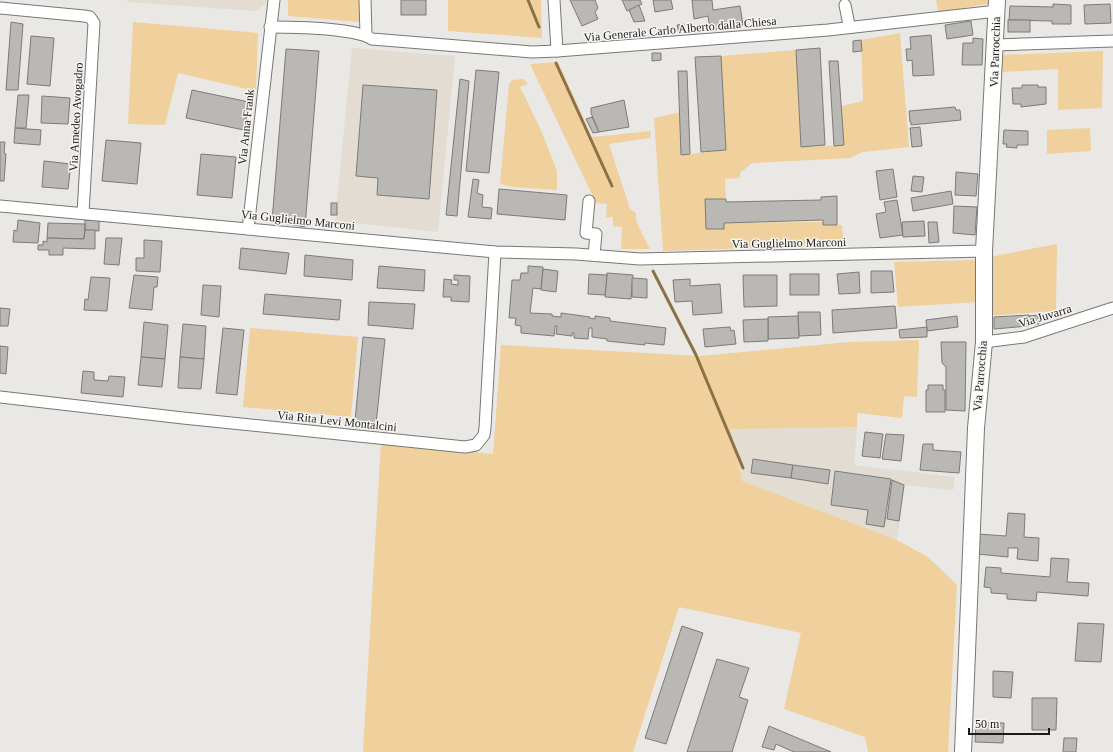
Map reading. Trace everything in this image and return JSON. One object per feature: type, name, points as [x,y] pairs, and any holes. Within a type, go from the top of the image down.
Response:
[{"type":"street","name":"Via Anna Frank","points":[[248,229],[270,27],[274,15],[274,0]]},
{"type":"street","points":[[365,0],[366,35]]},
{"type":"street","points":[[554,0],[557,51]]},
{"type":"street","points":[[845,4],[849,25],[851,27]]},
{"type":"street","name":"Via Generale Carlo Alberto dalla Chiesa","points":[[270,27],[366,35],[372,39],[532,52],[851,27],[997,5]]},
{"type":"street","name":"Via Parrocchia","points":[[963,752],[976,435],[984,342],[984,251],[997,5]]},
{"type":"street","name":"Via Amedeo Avogadro","points":[[0,8],[84,16],[90,17],[94,23],[83,213]]},
{"type":"street","points":[[996,45],[1113,41]]},
{"type":"street","points":[[589,201],[586,233],[596,234],[594,255]]},
{"type":"street","name":"Via Guglielmo Marconi","points":[[0,206],[495,252],[594,255],[640,259],[984,251]]},
{"type":"street","name":"Via Rita Levi Montalcini","points":[[0,397],[183,418],[465,447],[476,445],[484,436],[485,428],[495,252]]},
{"type":"street","name":"Via Juvarra","points":[[984,342],[1024,337],[1113,308]]},
{"type":"shaded area","points":[[128,0],[266,0],[266,4],[256,11],[127,2]]},
{"type":"shaded area","points":[[288,0],[360,0],[360,22],[288,16]]},
{"type":"shaded area","points":[[448,0],[541,0],[542,38],[448,31]]},
{"type":"shaded area","points":[[936,0],[991,0],[991,3],[938,13]]},
{"type":"shaded area","points":[[133,22],[258,33],[256,91],[178,73],[165,125],[128,124]]},
{"type":"shaded area","points":[[900,33],[909,147],[863,152],[850,158],[752,163],[740,173],[740,178],[725,179],[726,199],[705,200],[706,229],[724,229],[724,223],[823,222],[823,225],[842,225],[844,245],[663,251],[654,118],[680,112],[682,155],[726,150],[721,56],[796,50],[801,147],[844,145],[841,106],[863,101],[861,40]]},
{"type":"shaded area","points":[[352,48],[455,56],[438,232],[335,221]]},
{"type":"shaded area","points":[[1103,51],[1102,108],[1058,110],[1058,69],[1000,72],[1000,55]]},
{"type":"shaded area","points":[[558,62],[592,137],[651,131],[650,138],[609,144],[630,209],[636,213],[636,221],[650,249],[621,249],[622,227],[613,226],[613,217],[606,217],[607,204],[596,203],[530,64]]},
{"type":"shaded area","points":[[524,79],[528,84],[520,87],[540,128],[557,171],[557,190],[512,187],[500,184],[509,84],[512,80]]},
{"type":"shaded area","points":[[1090,128],[1091,151],[1047,154],[1047,130]]},
{"type":"shaded area","points":[[1057,244],[1056,311],[984,316],[984,258]]},
{"type":"shaded area","points":[[976,260],[978,302],[898,307],[894,262]]},
{"type":"shaded area","points":[[250,328],[358,337],[351,417],[243,407]]},
{"type":"shaded area","points":[[919,340],[917,397],[904,396],[902,418],[857,413],[857,427],[731,429],[742,481],[897,540],[928,557],[957,585],[948,752],[868,752],[865,737],[784,709],[801,633],[679,607],[633,752],[363,752],[381,442],[493,454],[501,345],[700,356],[849,342]]},
{"type":"shaded area","points":[[857,427],[854,465],[955,477],[953,490],[905,485],[897,540],[742,481],[731,428]]},
{"type":"building","points":[[401,0],[426,0],[426,15],[401,15]]},
{"type":"building","points":[[570,0],[595,0],[598,8],[595,12],[598,19],[582,26]]},
{"type":"building","points":[[622,0],[640,0],[642,4],[627,11]]},
{"type":"building","points":[[653,0],[671,0],[673,9],[655,12]]},
{"type":"building","points":[[692,0],[712,0],[713,10],[740,6],[743,25],[710,30],[708,16],[694,19]]},
{"type":"building","points":[[1053,4],[1071,5],[1071,24],[1052,24],[1052,21],[1009,20],[1010,6],[1053,7]]},
{"type":"building","points":[[1110,4],[1111,23],[1085,24],[1084,5]]},
{"type":"building","points":[[639,5],[645,21],[634,22],[629,10]]},
{"type":"building","points":[[1008,20],[1030,20],[1030,32],[1008,32]]},
{"type":"building","points":[[971,21],[973,35],[947,39],[945,25]]},
{"type":"building","points":[[11,22],[23,24],[18,90],[6,90]]},
{"type":"building","points":[[684,24],[685,32],[679,33],[677,25]]},
{"type":"building","points":[[931,35],[934,75],[913,76],[912,60],[907,61],[906,49],[911,49],[910,37]]},
{"type":"building","points":[[31,36],[54,38],[50,86],[27,84]]},
{"type":"building","points":[[973,38],[983,39],[982,65],[962,65],[963,43],[973,43]]},
{"type":"building","points":[[861,40],[862,51],[853,52],[853,41]]},
{"type":"building","points":[[820,48],[825,145],[801,147],[796,50]]},
{"type":"building","points":[[286,49],[319,51],[305,227],[272,221]]},
{"type":"building","points":[[652,53],[661,53],[661,60],[652,61]]},
{"type":"building","points":[[721,56],[726,150],[701,152],[695,57]]},
{"type":"building","points":[[829,61],[838,61],[844,145],[834,146]]},
{"type":"building","points":[[476,70],[499,72],[489,173],[466,171]]},
{"type":"building","points":[[678,71],[687,71],[690,154],[681,155]]},
{"type":"building","points":[[460,79],[469,81],[457,216],[446,215]]},
{"type":"building","points":[[363,85],[437,90],[429,199],[377,195],[378,178],[356,176]]},
{"type":"building","points":[[1022,85],[1038,85],[1038,87],[1046,87],[1046,104],[1021,107],[1021,104],[1013,104],[1012,88],[1022,88]]},
{"type":"building","points":[[192,90],[249,102],[244,130],[186,118]]},
{"type":"building","points":[[18,95],[29,95],[26,128],[15,128]]},
{"type":"building","points":[[42,96],[70,98],[68,124],[41,123]]},
{"type":"building","points":[[624,100],[629,127],[599,132],[591,113],[591,108]]},
{"type":"building","points":[[955,107],[956,110],[960,110],[961,120],[911,125],[909,111]]},
{"type":"building","points":[[592,117],[599,132],[593,133],[586,119]]},
{"type":"building","points":[[920,127],[922,146],[912,147],[910,128]]},
{"type":"building","points":[[15,128],[41,130],[40,145],[14,143]]},
{"type":"building","points":[[1004,130],[1028,131],[1028,145],[1017,145],[1017,148],[1006,147],[1007,144],[1003,144]]},
{"type":"building","points":[[106,140],[141,143],[137,184],[102,181]]},
{"type":"building","points":[[0,142],[5,142],[4,153],[6,154],[4,181],[0,181]]},
{"type":"building","points":[[201,154],[236,157],[232,198],[197,195]]},
{"type":"building","points":[[44,161],[71,164],[68,189],[42,187]]},
{"type":"building","points":[[893,169],[897,197],[880,200],[876,171]]},
{"type":"building","points":[[956,172],[978,174],[976,196],[955,195]]},
{"type":"building","points":[[913,176],[924,177],[922,192],[911,191]]},
{"type":"building","points":[[473,179],[479,180],[477,193],[483,195],[482,207],[492,208],[491,219],[468,217]]},
{"type":"building","points":[[499,189],[567,195],[565,220],[497,214]]},
{"type":"building","points":[[951,191],[953,204],[913,211],[911,198]]},
{"type":"building","points":[[837,196],[837,225],[823,225],[823,220],[724,223],[724,229],[706,229],[705,199],[726,199],[726,202],[821,200],[821,197]]},
{"type":"building","points":[[897,200],[903,235],[880,238],[876,214],[886,212],[884,202]]},
{"type":"building","points":[[331,203],[337,203],[337,215],[331,215]]},
{"type":"building","points":[[954,206],[977,207],[975,235],[953,233]]},
{"type":"building","points":[[18,220],[40,223],[38,243],[13,242],[14,230],[17,231]]},
{"type":"building","points":[[85,220],[99,220],[99,231],[85,230]]},
{"type":"building","points":[[924,221],[925,236],[903,237],[902,222]]},
{"type":"building","points":[[928,222],[937,222],[939,242],[929,243]]},
{"type":"building","points":[[48,223],[85,224],[84,239],[47,238]]},
{"type":"building","points":[[85,230],[95,230],[95,249],[63,248],[63,255],[49,255],[49,250],[38,250],[38,245],[43,245],[43,241],[47,242],[47,238],[84,239]]},
{"type":"building","points":[[106,238],[122,238],[119,265],[104,264]]},
{"type":"building","points":[[144,240],[162,241],[160,272],[136,271],[136,258],[144,258]]},
{"type":"building","points":[[241,248],[289,253],[286,274],[239,269]]},
{"type":"building","points":[[305,255],[353,260],[352,280],[304,276]]},
{"type":"building","points":[[379,266],[425,270],[424,291],[377,288]]},
{"type":"building","points":[[528,266],[543,267],[541,289],[533,288],[530,313],[552,314],[552,316],[561,317],[561,313],[595,319],[595,316],[610,318],[610,321],[666,328],[664,345],[645,343],[645,345],[607,341],[607,339],[592,337],[592,328],[589,328],[588,339],[574,338],[574,333],[572,333],[572,336],[556,334],[557,326],[555,326],[554,336],[521,333],[521,326],[515,325],[516,318],[509,318],[512,280],[520,280],[521,273],[528,273]]},
{"type":"building","points":[[543,269],[558,271],[556,292],[541,290]]},
{"type":"building","points":[[871,271],[892,271],[894,292],[871,293]]},
{"type":"building","points":[[859,272],[860,293],[839,294],[837,274]]},
{"type":"building","points":[[607,273],[633,275],[631,299],[605,297]]},
{"type":"building","points":[[589,274],[607,275],[605,295],[588,294]]},
{"type":"building","points":[[790,274],[819,274],[819,295],[790,295]]},
{"type":"building","points":[[134,275],[158,277],[157,287],[154,287],[152,310],[129,308]]},
{"type":"building","points":[[454,275],[470,276],[469,302],[451,301],[451,297],[443,297],[444,279],[452,280],[451,284],[458,285],[458,280],[454,280]]},
{"type":"building","points":[[743,275],[777,275],[777,306],[744,307]]},
{"type":"building","points":[[91,277],[110,278],[107,311],[84,310],[85,299],[88,300]]},
{"type":"building","points":[[632,278],[647,279],[647,298],[632,297]]},
{"type":"building","points":[[690,279],[690,286],[720,284],[722,313],[693,315],[692,301],[675,302],[673,280]]},
{"type":"building","points":[[203,285],[221,286],[219,317],[201,315]]},
{"type":"building","points":[[265,294],[341,300],[339,320],[263,314]]},
{"type":"building","points":[[369,302],[415,304],[413,329],[368,325]]},
{"type":"building","points":[[895,306],[897,328],[833,333],[832,310]]},
{"type":"building","points":[[0,308],[10,309],[8,326],[0,326]]},
{"type":"building","points":[[798,312],[820,312],[821,335],[799,336]]},
{"type":"building","points":[[1029,315],[1029,326],[994,329],[994,317]]},
{"type":"building","points":[[1038,315],[1039,324],[1030,324],[1029,316]]},
{"type":"building","points":[[798,316],[799,338],[768,339],[768,317]]},
{"type":"building","points":[[957,316],[958,327],[927,331],[926,320]]},
{"type":"building","points":[[768,319],[768,341],[744,342],[743,320]]},
{"type":"building","points":[[144,322],[168,325],[165,359],[141,357]]},
{"type":"building","points":[[183,324],[206,326],[204,359],[180,357]]},
{"type":"building","points":[[730,327],[731,331],[734,330],[736,344],[705,347],[703,329]]},
{"type":"building","points":[[927,327],[927,337],[900,338],[899,330]]},
{"type":"building","points":[[223,328],[244,330],[237,395],[216,393]]},
{"type":"building","points":[[363,337],[385,339],[376,424],[355,421]]},
{"type":"building","points":[[941,342],[966,342],[965,411],[946,410],[946,367],[942,363]]},
{"type":"building","points":[[0,346],[8,347],[6,374],[0,373]]},
{"type":"building","points":[[141,357],[165,359],[162,387],[138,385]]},
{"type":"building","points":[[180,357],[204,359],[201,389],[178,388]]},
{"type":"building","points":[[83,371],[94,372],[94,380],[108,381],[109,376],[125,377],[123,397],[81,393]]},
{"type":"building","points":[[928,385],[943,385],[943,390],[945,390],[945,412],[926,412],[926,390],[928,390]]},
{"type":"building","points":[[865,432],[883,434],[880,458],[862,456]]},
{"type":"building","points":[[886,434],[904,435],[901,461],[882,459]]},
{"type":"building","points":[[923,444],[933,444],[933,450],[961,452],[959,473],[920,470]]},
{"type":"building","points":[[753,459],[793,465],[791,478],[751,473]]},
{"type":"building","points":[[793,465],[830,470],[828,484],[791,478]]},
{"type":"building","points":[[835,471],[891,479],[884,527],[866,524],[868,510],[831,505]]},
{"type":"building","points":[[892,480],[904,485],[899,521],[887,519]]},
{"type":"building","points":[[1008,513],[1025,514],[1024,537],[1039,538],[1038,561],[1017,559],[1018,548],[1008,548],[1008,557],[977,554],[978,534],[1006,536]]},
{"type":"building","points":[[1051,558],[1069,559],[1067,582],[1089,583],[1088,596],[1037,592],[1036,601],[1007,599],[1007,594],[991,593],[991,588],[984,587],[986,567],[1001,568],[1001,573],[1050,577]]},
{"type":"building","points":[[1078,623],[1104,624],[1101,662],[1075,661]]},
{"type":"building","points":[[682,626],[703,633],[666,744],[645,738]]},
{"type":"building","points":[[717,659],[749,668],[739,697],[748,700],[732,752],[687,752]]},
{"type":"building","points":[[993,671],[1013,672],[1011,698],[993,697]]},
{"type":"building","points":[[1032,698],[1057,698],[1056,730],[1032,730]]},
{"type":"building","points":[[976,722],[1004,723],[1003,743],[975,742]]},
{"type":"building","points":[[769,726],[831,752],[794,752],[776,744],[774,750],[762,747]]},
{"type":"building","points":[[1064,738],[1077,738],[1076,752],[1063,752]]},
{"type":"waterway","points":[[528,0],[539,27]]},
{"type":"waterway","points":[[556,63],[612,186]]},
{"type":"waterway","points":[[653,271],[696,355],[743,468]]}]
